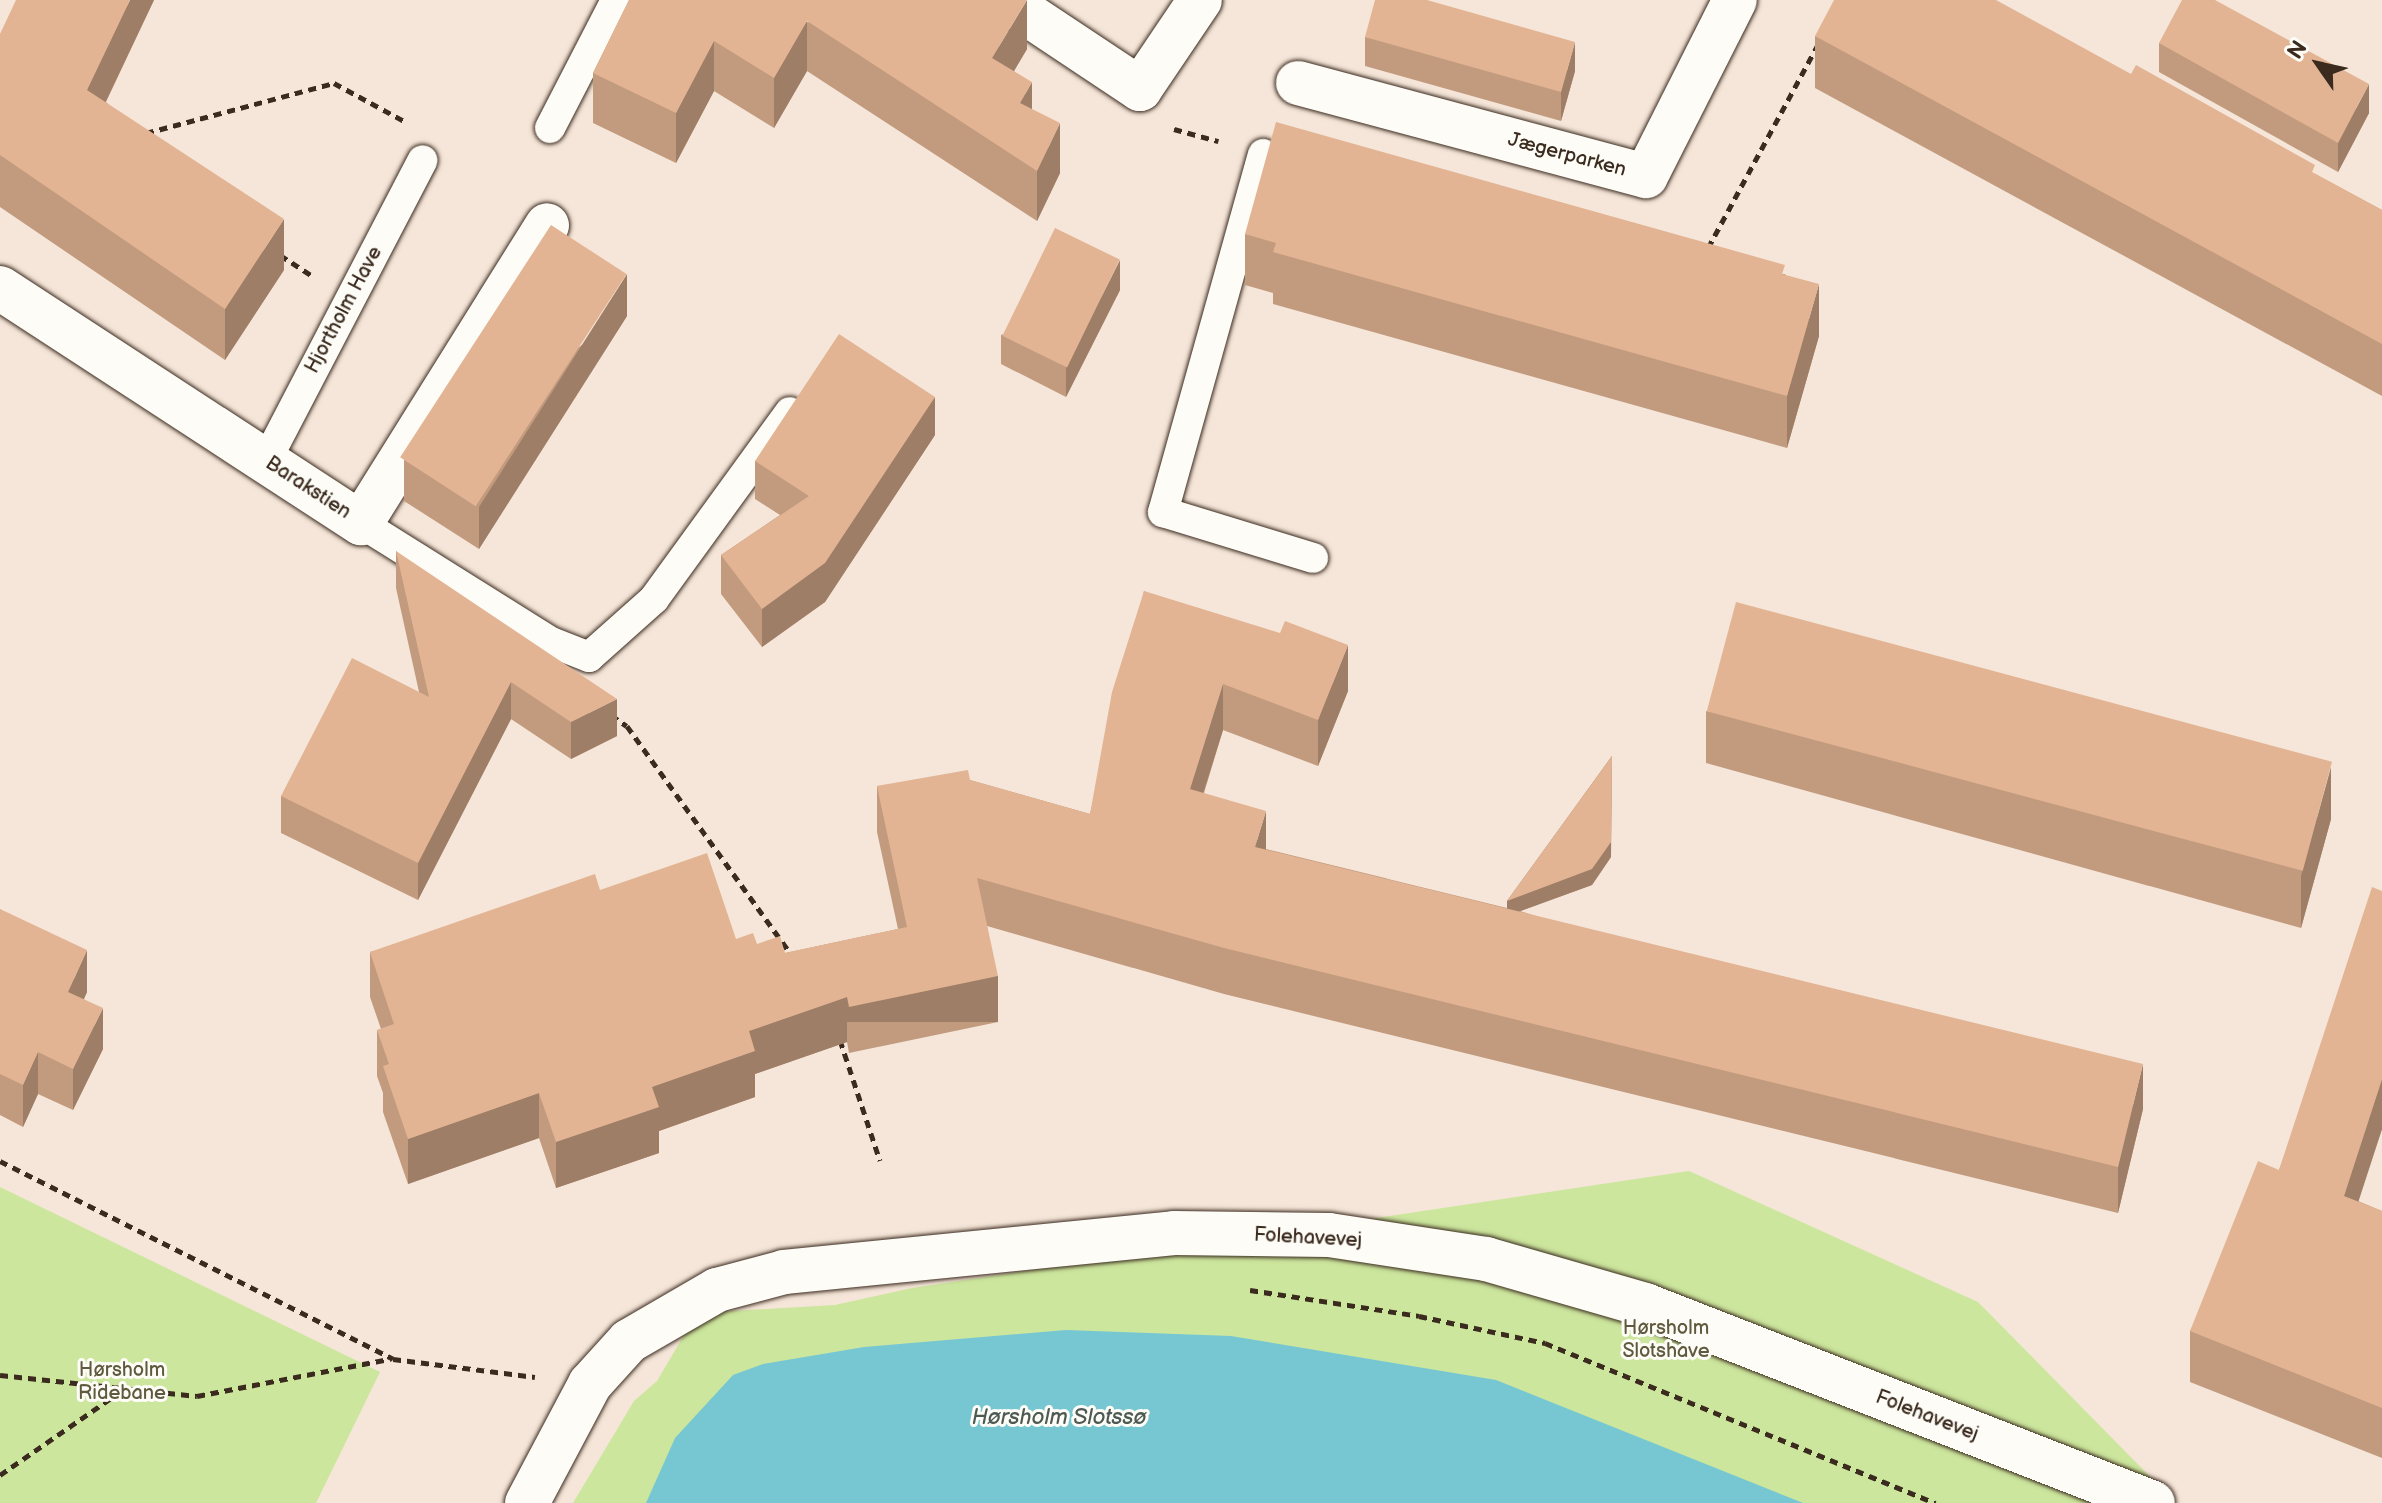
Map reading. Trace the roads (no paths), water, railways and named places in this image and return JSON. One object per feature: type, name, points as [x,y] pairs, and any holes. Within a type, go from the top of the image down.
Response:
[{"type":"street","points":[[1006,0],[1140,89],[1200,0]]},
{"type":"street","name":"Jægerparken","points":[[1298,83],[1646,176],[1735,0]]},
{"type":"street","name":"Barakstien","points":[[0,288],[361,523],[547,225]]},
{"type":"street","name":"Folehavevej","points":[[527,1503],[590,1384],[629,1341],[662,1317],[717,1290],[784,1272],[1174,1233],[1329,1235],[1486,1259],[1645,1305],[2153,1503]]},
{"type":"lane","points":[[550,128],[616,0]]},
{"type":"lane","points":[[1263,154],[1163,512],[1313,558]]},
{"type":"lane","name":"Hjortholm Have","points":[[266,461],[423,160]]},
{"type":"lane","points":[[361,523],[551,642],[589,657],[654,599],[805,391]]},
{"type":"water","name":"Hørsholm Slotssø","points":[[1066,1330],[1231,1336],[1496,1380],[1803,1503],[646,1503],[675,1438],[733,1375],[763,1364],[864,1347]]},
{"type":"park label","name":"Hørsholm Slotshave","points":[[1666,1340]]},
{"type":"park label","name":"Hørsholm Ridebane","points":[[122,1382]]}]
